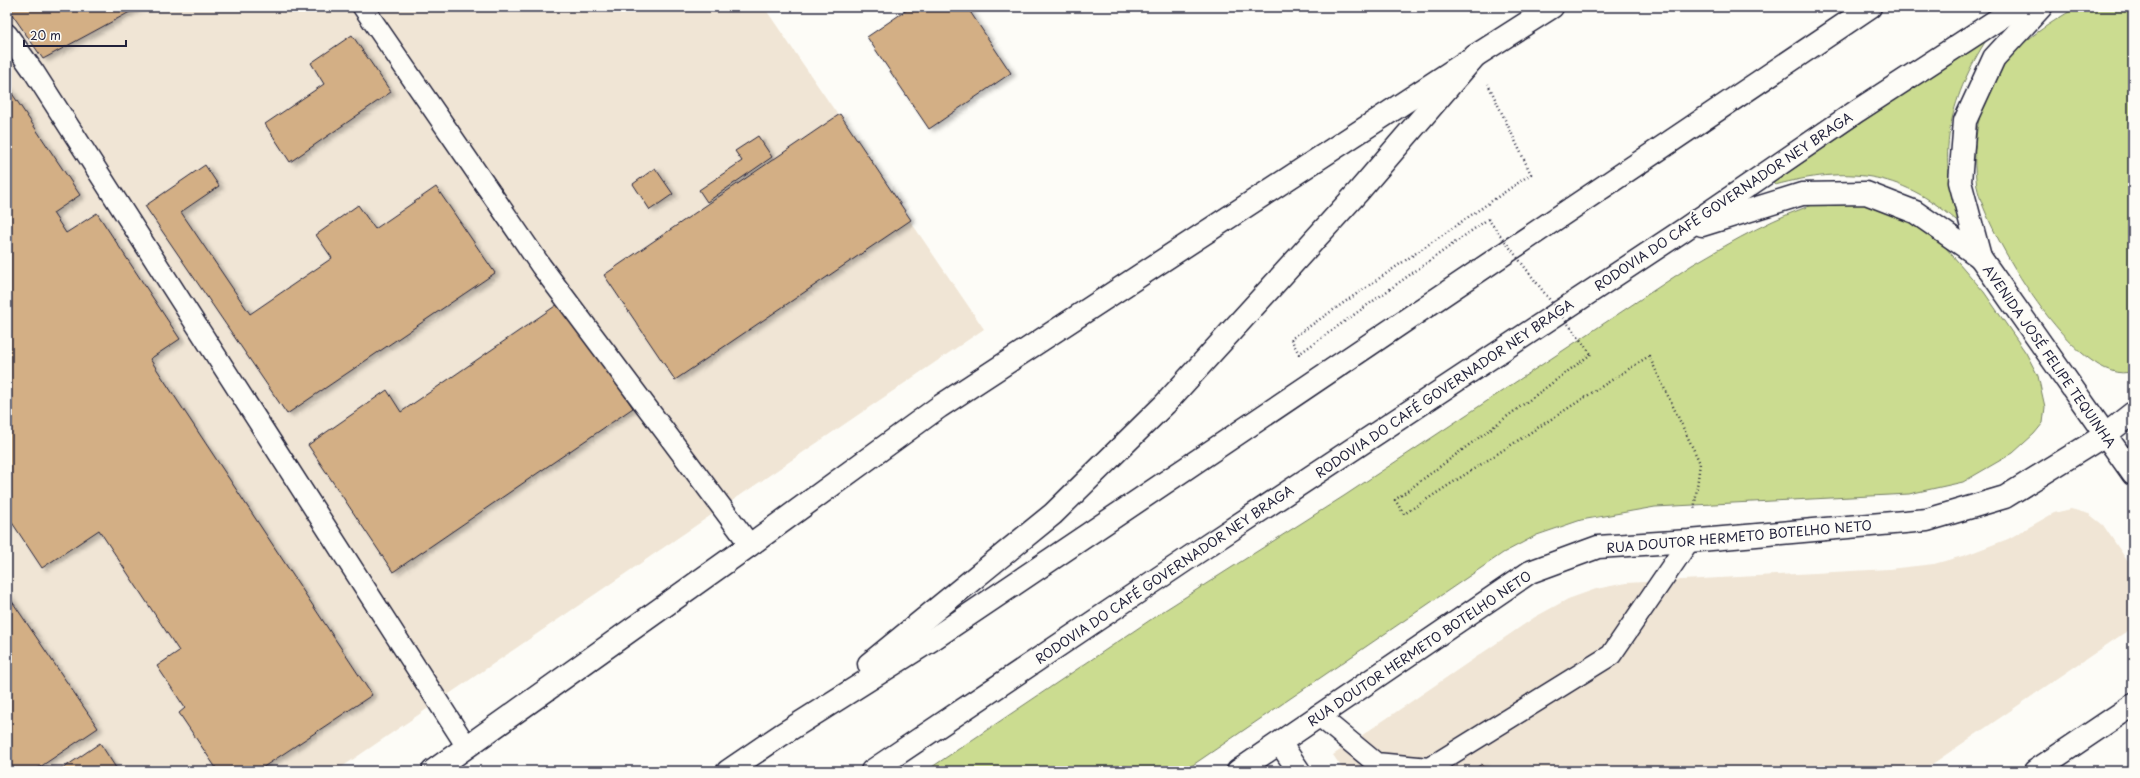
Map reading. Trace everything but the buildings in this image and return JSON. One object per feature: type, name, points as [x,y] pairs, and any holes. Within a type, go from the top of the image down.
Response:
[{"type":"main road","points":[[433,771],[750,545],[939,407],[1552,7]]},
{"type":"main road","points":[[728,771],[781,735],[939,634],[1870,7]]},
{"type":"main road","name":"RODOVIA DO CAFÉ GOVERNADOR NEY BRAGA","points":[[872,771],[1192,555],[1682,231],[1857,111],[2017,7]]},
{"type":"main road","points":[[1980,257],[1960,182],[1965,121],[1994,58],[2041,7]]},
{"type":"main road","points":[[781,735],[958,593],[1058,508],[1165,404],[1358,192],[1475,56]]},
{"type":"main road","points":[[1682,231],[1802,194],[1866,193],[1915,212],[1980,257]]},
{"type":"main road","name":"AVENIDA JOSÉ FELIPE TEQUINHA","points":[[1980,257],[2133,474]]},
{"type":"main road","name":"RUA DOUTOR HERMETO BOTELHO NETO","points":[[1238,771],[1318,715],[1530,572],[1598,547],[1689,541],[1927,520],[2006,497],[2105,434],[2133,413]]},
{"type":"main road","points":[[2035,771],[2133,705]]},
{"type":"main road","points":[[1280,743],[1299,771]]},
{"type":"lane","points":[[363,7],[541,266],[750,545]]},
{"type":"lane","points":[[7,34],[34,72],[467,747]]},
{"type":"lane","points":[[1318,715],[1376,763],[1429,768],[1610,655],[1689,541]]},
{"type":"path","points":[[1475,56],[1531,174],[1291,339],[1299,354],[1488,219],[1592,354],[1395,500],[1404,514],[1649,356],[1700,463],[1689,541]]},
{"type":"shaded area","points":[[7,7],[764,7],[984,329],[336,771],[7,771]]},
{"type":"shaded area","points":[[2071,509],[2089,514],[2103,525],[2133,569],[2133,627],[1922,771],[1344,771],[1333,755],[1535,617],[1568,599],[1596,589],[1626,583],[1889,569],[1934,564],[1966,555],[2008,539],[2054,513]]},
{"type":"green space","points":[[2077,7],[2133,7],[2133,371],[2111,371],[2087,357],[2062,333],[2037,302],[2015,269],[1983,207],[1977,186],[1975,172],[1975,144],[1977,130],[1984,102],[1995,77],[2011,55],[2021,46],[2054,21]]},
{"type":"green space","points":[[1985,38],[1987,39],[1965,80],[1951,124],[1948,147],[1948,170],[1952,193],[1959,216],[1956,220],[1935,204],[1914,191],[1893,182],[1871,177],[1849,175],[1826,176],[1801,179],[1775,185],[1773,183]]},
{"type":"green space","points":[[1825,201],[1862,203],[1915,223],[1940,241],[1984,292],[2026,353],[2038,376],[2045,407],[2043,423],[2034,434],[2013,453],[1963,482],[1909,494],[1655,507],[1581,520],[1537,535],[1503,553],[1184,771],[926,771],[1165,610],[1344,496],[1692,265],[1740,237],[1773,221],[1790,213]]}]
